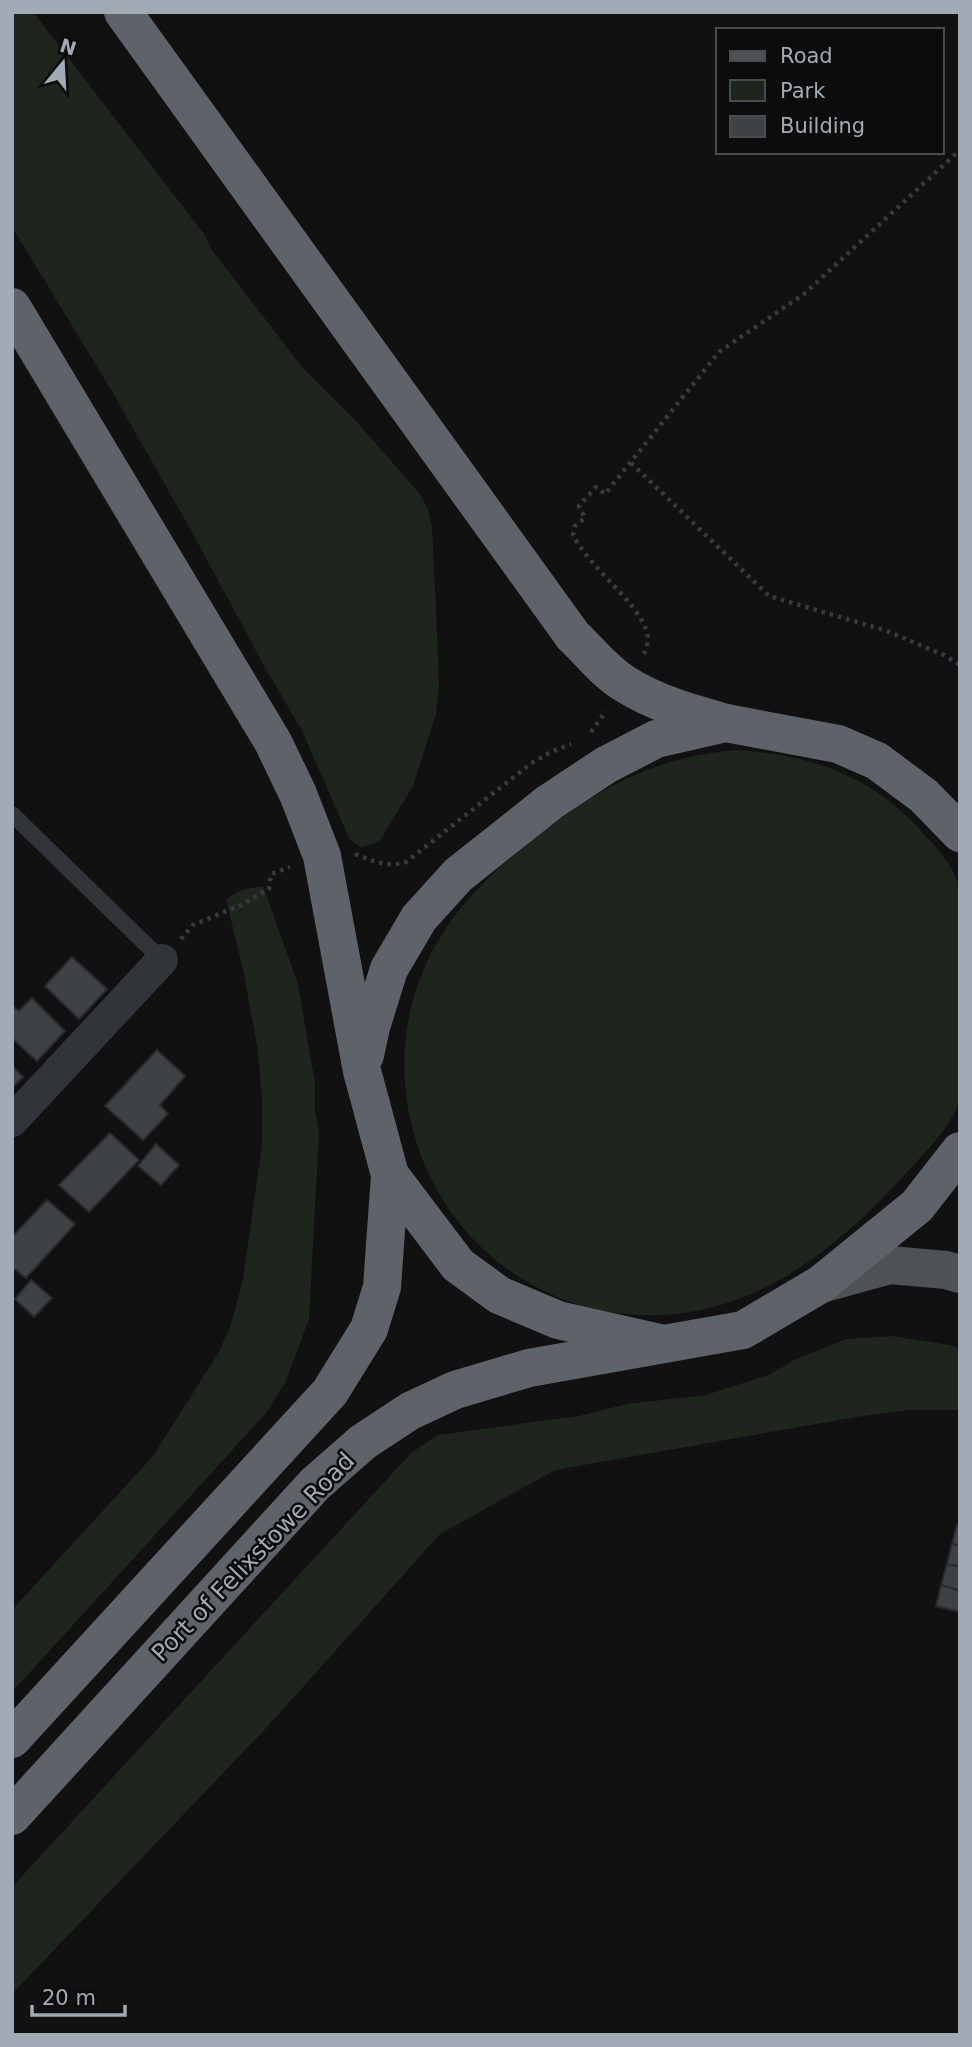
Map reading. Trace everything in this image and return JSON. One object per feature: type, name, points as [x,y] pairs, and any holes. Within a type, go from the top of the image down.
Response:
[{"type":"highway","points":[[123,12],[573,636],[610,673],[669,707],[726,723],[838,744],[877,761],[924,796],[960,833]]},
{"type":"highway","points":[[12,307],[273,742],[298,794],[322,856],[362,1071],[390,1175],[458,1265],[499,1295],[558,1320],[664,1344]]},
{"type":"highway","points":[[362,1071],[371,1027],[389,969],[419,918],[458,875],[544,806],[606,765],[656,739],[726,723]]},
{"type":"highway","name":"Port of Felixstowe Road","points":[[12,1816],[316,1485],[363,1442],[410,1411],[455,1390],[529,1368],[743,1330],[821,1284],[916,1206],[960,1151]]},
{"type":"highway","name":"Port of Felixstowe Road","points":[[12,1740],[330,1392],[369,1329],[382,1287],[390,1175]]},
{"type":"main road","points":[[821,1284],[890,1265],[946,1270],[960,1274]]},
{"type":"street","points":[[12,1121],[162,960]]},
{"type":"lane","points":[[12,814],[162,960]]},
{"type":"path","points":[[589,734],[646,650],[648,635],[633,608],[588,559],[573,535],[575,526],[585,518],[579,506],[596,487],[605,494],[719,352],[804,294],[960,150]]},
{"type":"path","points":[[631,463],[769,596],[884,630],[944,655],[960,665]]},
{"type":"path","points":[[162,960],[193,925],[241,905],[269,889],[271,874],[335,852],[350,852],[395,866],[406,862],[534,762],[580,739]]},
{"type":"green space","points":[[12,12],[33,12],[204,234],[212,250],[302,367],[356,421],[420,494],[428,509],[432,527],[436,608],[439,685],[436,714],[413,786],[379,842],[361,847],[350,840],[302,731],[113,393],[12,227]]},
{"type":"green space","points":[[736,750],[764,752],[815,763],[862,783],[904,814],[949,865],[957,879],[961,899],[960,1099],[952,1118],[938,1137],[879,1202],[814,1258],[780,1280],[742,1298],[703,1310],[662,1315],[596,1309],[554,1296],[497,1261],[465,1230],[441,1196],[422,1159],[410,1120],[405,1080],[406,1040],[413,1000],[427,962],[457,913],[489,878],[559,819],[605,790],[653,768],[679,760]]},
{"type":"green space","points":[[263,886],[298,984],[315,1083],[315,1111],[319,1133],[309,1319],[286,1381],[267,1412],[12,1692],[12,1610],[153,1456],[219,1352],[231,1324],[243,1279],[262,1144],[262,1100],[258,1051],[244,974],[226,899],[241,890]]},
{"type":"green space","points":[[892,1336],[960,1349],[960,1410],[909,1410],[856,1417],[555,1470],[440,1534],[269,1725],[12,1994],[12,1887],[411,1453],[438,1435],[579,1416],[627,1404],[706,1395],[771,1374],[792,1361],[846,1339]]},
{"type":"building","points":[[72,957],[107,989],[79,1019],[45,986]]},
{"type":"building","points":[[32,998],[65,1031],[37,1061],[12,1038],[12,1006],[19,1011]]},
{"type":"building","points":[[157,1050],[185,1076],[160,1105],[168,1114],[143,1140],[105,1106]]},
{"type":"building","points":[[12,1066],[23,1077],[12,1088]]},
{"type":"building","points":[[110,1133],[139,1160],[89,1212],[59,1185]]},
{"type":"building","points":[[156,1144],[179,1165],[161,1185],[138,1166]]},
{"type":"building","points":[[47,1200],[75,1224],[26,1278],[12,1267],[12,1237]]},
{"type":"building","points":[[31,1280],[52,1298],[34,1317],[15,1299]]},
{"type":"building","points":[[957,1525],[960,1526],[960,1546],[952,1544]]},
{"type":"building","points":[[952,1544],[960,1546],[960,1567],[947,1564]]},
{"type":"building","points":[[947,1564],[960,1567],[960,1591],[941,1585]]},
{"type":"building","points":[[941,1585],[960,1591],[960,1612],[936,1606]]}]
